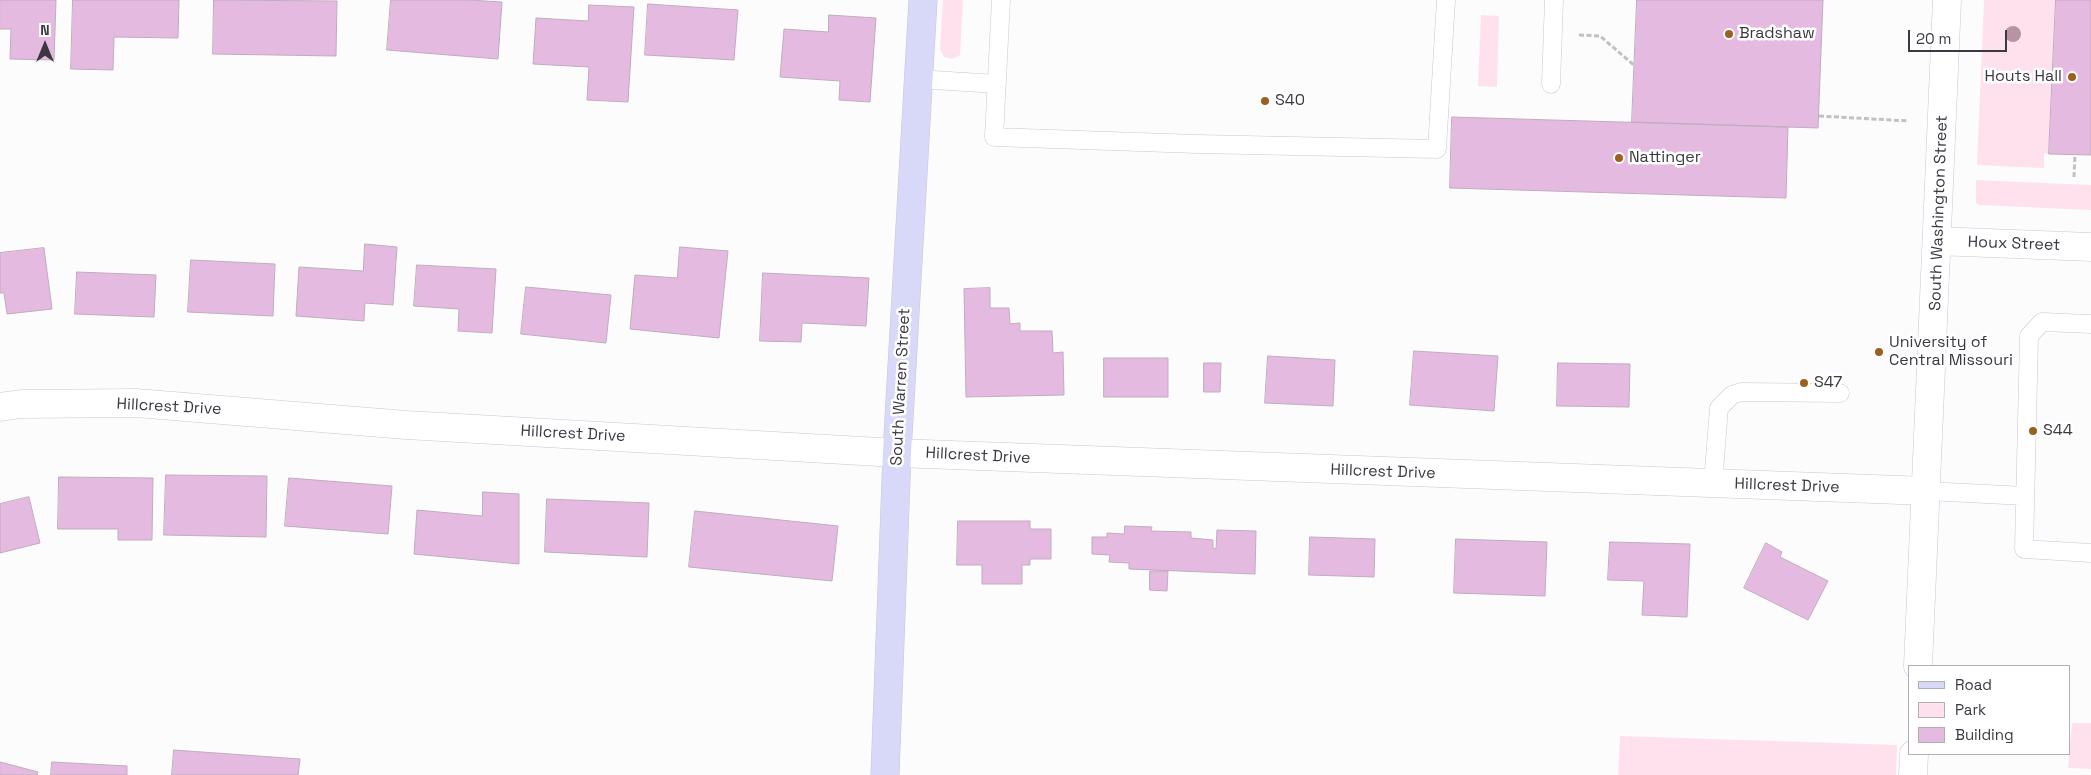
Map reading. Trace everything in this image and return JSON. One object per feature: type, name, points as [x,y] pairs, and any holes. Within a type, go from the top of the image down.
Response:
[{"type":"street","name":"South Warren Street","points":[[885,775],[897,453],[923,0]]},
{"type":"street","name":"South Washington Street","points":[[1918,665],[1947,0]]},
{"type":"street","name":"Houx Street","points":[[1937,241],[2091,247]]},
{"type":"street","name":"Hillcrest Drive","points":[[0,407],[21,404],[136,403],[406,425],[897,453],[1927,491]]},
{"type":"street","points":[[1913,775],[1914,755]]},
{"type":"lane","points":[[1001,0],[994,137],[1188,144],[1437,149],[1446,0]]},
{"type":"lane","points":[[1551,84],[1554,0]]},
{"type":"lane","points":[[918,79],[996,84]]},
{"type":"lane","points":[[2091,324],[2042,322],[2029,336],[2024,549],[2091,553]]},
{"type":"lane","points":[[1713,484],[1719,408],[1732,395],[1742,392],[1840,393]]},
{"type":"lane","points":[[1927,491],[2025,496]]},
{"type":"path","points":[[1553,34],[1600,36],[1635,66]]},
{"type":"path","points":[[1818,116],[1909,121]]},
{"type":"path","points":[[2074,177],[2075,154]]},
{"type":"green space","points":[[943,0],[963,0],[960,55],[952,59],[944,57],[940,49]]},
{"type":"green space","points":[[1984,0],[2056,0],[2049,154],[2044,153],[2044,168],[1977,165]]},
{"type":"green space","points":[[1481,15],[1499,16],[1497,87],[1478,86]]},
{"type":"green space","points":[[1976,180],[2091,185],[2091,210],[1979,205],[1976,203]]},
{"type":"green space","points":[[2072,723],[2091,723],[2091,769],[2068,768],[2069,755],[2071,755]]},
{"type":"green space","points":[[1620,736],[1897,745],[1896,775],[1618,775]]},
{"type":"building","points":[[0,0],[56,0],[54,60],[10,59],[11,29],[0,29]]},
{"type":"building","points":[[73,0],[179,0],[178,38],[114,37],[113,70],[71,69]]},
{"type":"building","points":[[214,0],[337,1],[336,56],[213,54]]},
{"type":"building","points":[[391,0],[502,2],[498,59],[387,50]]},
{"type":"building","name":"Bradshaw","points":[[1637,0],[1823,0],[1818,128],[1632,122]]},
{"type":"building","name":"Houts Hall","points":[[2056,0],[2091,0],[2091,155],[2049,154]]},
{"type":"building","points":[[648,4],[738,10],[734,60],[645,55]]},
{"type":"building","points":[[589,5],[634,7],[628,102],[587,100],[589,67],[533,64],[536,18],[588,21]]},
{"type":"building","points":[[829,15],[876,18],[870,102],[839,100],[840,81],[780,77],[784,29],[828,32]]},
{"type":"building","name":"Nattinger","points":[[1452,117],[1788,127],[1786,198],[1450,188]]},
{"type":"building","points":[[365,244],[397,247],[393,305],[365,303],[364,321],[296,316],[299,267],[363,271]]},
{"type":"building","points":[[680,247],[728,251],[719,338],[630,329],[635,275],[677,278]]},
{"type":"building","points":[[44,248],[52,309],[7,314],[4,293],[0,293],[0,253]]},
{"type":"building","points":[[191,260],[275,264],[273,316],[188,312]]},
{"type":"building","points":[[417,265],[496,269],[492,333],[458,331],[459,309],[414,306]]},
{"type":"building","points":[[77,272],[156,275],[154,317],[75,314]]},
{"type":"building","points":[[763,273],[869,278],[866,326],[802,323],[801,342],[760,341]]},
{"type":"building","points":[[526,287],[611,295],[606,343],[521,334]]},
{"type":"building","points":[[990,288],[990,308],[1009,308],[1010,324],[1020,323],[1020,331],[1052,331],[1053,353],[1063,352],[1064,395],[966,397],[964,289]]},
{"type":"building","points":[[1414,351],[1498,356],[1494,411],[1410,405]]},
{"type":"building","points":[[1268,356],[1335,360],[1333,406],[1265,403]]},
{"type":"building","points":[[1104,358],[1168,358],[1168,397],[1104,397]]},
{"type":"building","points":[[1204,363],[1221,363],[1220,392],[1204,392]]},
{"type":"building","points":[[1558,363],[1630,364],[1629,407],[1557,406]]},
{"type":"building","points":[[166,475],[267,476],[266,537],[164,535]]},
{"type":"building","points":[[59,477],[153,478],[152,540],[118,540],[118,529],[58,529]]},
{"type":"building","points":[[289,478],[392,486],[388,534],[285,526]]},
{"type":"building","points":[[483,492],[519,494],[519,564],[414,554],[417,510],[482,516]]},
{"type":"building","points":[[29,497],[40,543],[0,553],[0,504]]},
{"type":"building","points":[[547,499],[649,503],[647,557],[545,552]]},
{"type":"building","points":[[695,511],[838,526],[832,581],[689,567]]},
{"type":"building","points":[[958,521],[1030,521],[1030,529],[1051,529],[1051,559],[1030,559],[1030,565],[1022,565],[1022,584],[982,584],[982,565],[957,565]]},
{"type":"building","points":[[1125,526],[1152,527],[1151,531],[1191,532],[1191,538],[1213,540],[1213,548],[1216,549],[1217,530],[1256,531],[1255,574],[1129,569],[1129,563],[1109,562],[1110,555],[1092,554],[1092,537],[1107,537],[1107,533],[1124,534]]},
{"type":"building","points":[[1310,537],[1375,539],[1374,577],[1309,575]]},
{"type":"building","points":[[1456,539],[1547,542],[1545,596],[1454,593]]},
{"type":"building","points":[[1610,542],[1690,544],[1687,617],[1642,615],[1644,581],[1608,580]]},
{"type":"building","points":[[1766,543],[1782,552],[1780,557],[1828,581],[1808,620],[1744,588]]},
{"type":"building","points":[[1150,571],[1168,571],[1167,591],[1150,590]]},
{"type":"building","points":[[174,750],[300,759],[298,775],[172,775]]},
{"type":"building","points":[[0,762],[38,772],[37,775],[0,775]]},
{"type":"building","points":[[52,762],[127,766],[127,775],[51,775]]},
{"type":"place","name":"Bradshaw","points":[[1729,34]]},
{"type":"place","name":"Houts Hall","points":[[2072,77]]},
{"type":"place","name":"S40","points":[[1265,101]]},
{"type":"place","name":"Nattinger","points":[[1619,158]]},
{"type":"place","name":"University of Central Missouri","points":[[1879,352]]},
{"type":"place","name":"S47","points":[[1804,383]]},
{"type":"place","name":"S44","points":[[2033,431]]}]
